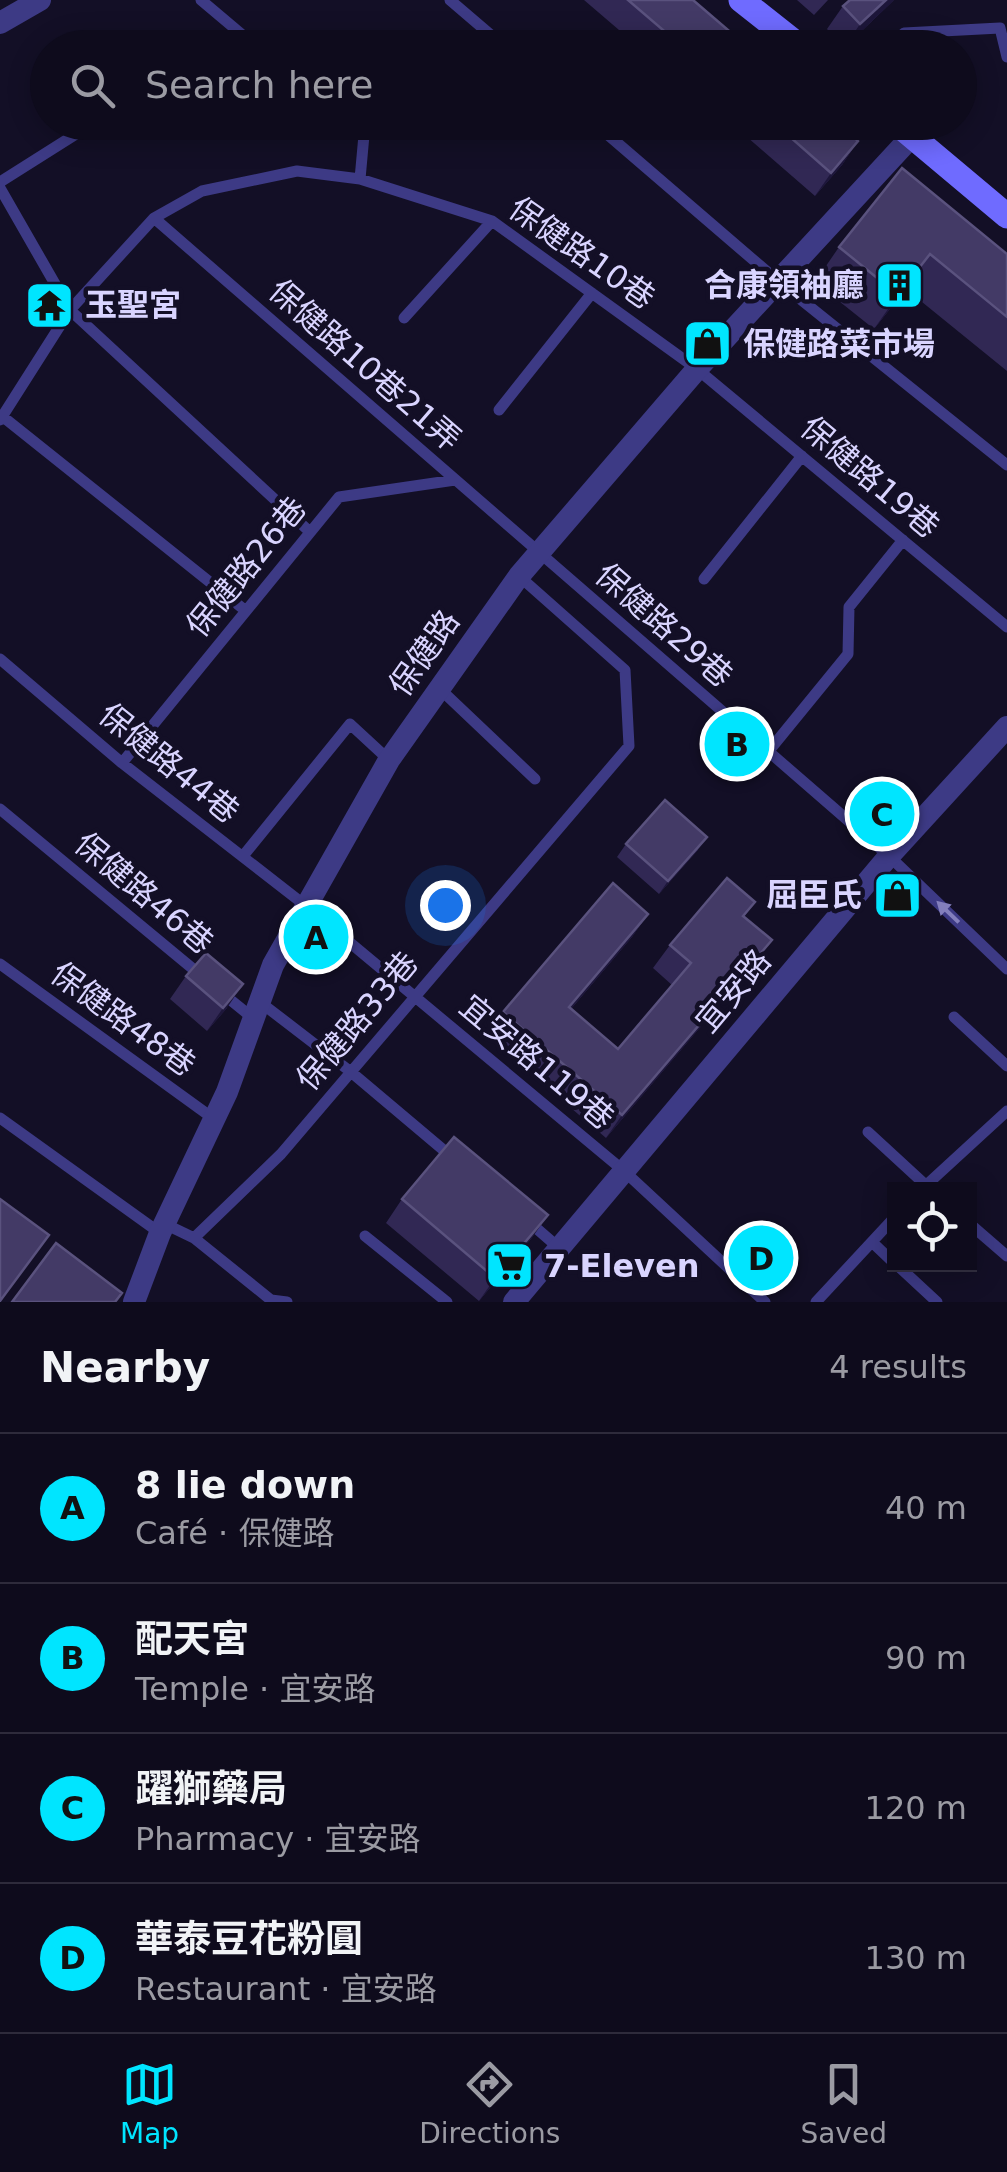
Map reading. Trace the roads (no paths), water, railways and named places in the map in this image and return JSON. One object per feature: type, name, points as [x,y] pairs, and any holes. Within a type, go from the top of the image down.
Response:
[{"type":"main road","points":[[742,0],[780,30]]},
{"type":"main road","points":[[917,140],[1007,216]]},
{"type":"street","points":[[0,23],[40,0]]},
{"type":"street","name":"保健路","points":[[134,1302],[163,1228],[214,1119],[273,965],[389,760],[518,576],[697,369],[779,282],[895,140]]},
{"type":"street","name":"宜安路","points":[[514,1302],[889,856],[1007,727]]},
{"type":"lane","points":[[200,0],[236,30]]},
{"type":"lane","points":[[450,0],[485,30]]},
{"type":"lane","points":[[968,30],[1000,28],[1007,57]]},
{"type":"lane","points":[[68,140],[0,185],[70,310],[310,532]]},
{"type":"lane","points":[[360,179],[364,140]]},
{"type":"lane","points":[[614,140],[779,282],[1007,465]]},
{"type":"lane","name":"保健路10巷","points":[[1,418],[70,310],[154,218],[202,191],[297,171],[360,179],[492,221],[697,369]]},
{"type":"lane","name":"保健路10巷21弄","points":[[154,218],[539,553]]},
{"type":"lane","points":[[404,318],[492,221]]},
{"type":"lane","points":[[499,410],[592,293]]},
{"type":"lane","name":"保健路19巷","points":[[697,369],[1007,627]]},
{"type":"lane","points":[[1,418],[246,611]]},
{"type":"lane","points":[[704,579],[802,456]]},
{"type":"lane","name":"保健路26巷","points":[[122,763],[339,498],[455,480]]},
{"type":"lane","points":[[768,752],[848,654],[849,607],[903,540]]},
{"type":"lane","name":"保健路29巷","points":[[539,553],[889,856],[1007,968]]},
{"type":"lane","name":"保健路33巷","points":[[194,1238],[281,1154],[629,746],[626,670],[518,576]]},
{"type":"lane","name":"保健路44巷","points":[[0,659],[122,763],[415,996]]},
{"type":"lane","points":[[439,688],[536,779]]},
{"type":"lane","points":[[242,856],[350,724],[389,760]]},
{"type":"lane","name":"保健路46巷","points":[[0,809],[257,1010],[351,1072],[470,1172]]},
{"type":"lane","name":"保健路48巷","points":[[0,964],[214,1119]]},
{"type":"lane","name":"宜安路119巷","points":[[415,996],[624,1171],[765,1302]]},
{"type":"lane","points":[[954,1017],[1007,1066]]},
{"type":"lane","points":[[932,1182],[1007,1111]]},
{"type":"lane","points":[[0,1118],[163,1228],[194,1238],[271,1300],[286,1302]]},
{"type":"lane","points":[[868,1132],[920,1182]]},
{"type":"lane","points":[[515,1210],[560,1248]]},
{"type":"lane","points":[[816,1302],[887,1226]]},
{"type":"lane","points":[[977,1230],[1007,1256]]},
{"type":"lane","points":[[365,1236],[447,1302]]},
{"type":"lane","points":[[872,1242],[887,1256]]},
{"type":"lane","points":[[904,1272],[937,1302]]},
{"type":"place","name":"合康領袖廳","points":[[899,285]]},
{"type":"place","name":"玉聖宮","points":[[50,305]]},
{"type":"place","name":"保健路菜市場","points":[[708,344]]},
{"type":"place","name":"配天宮","points":[[737,744]]},
{"type":"place","name":"躍獅藥局","points":[[882,814]]},
{"type":"place","name":"屈臣氏","points":[[897,895]]},
{"type":"place","name":"8 lie down","points":[[316,937]]},
{"type":"place","name":"華泰豆花粉圓","points":[[761,1258]]},
{"type":"place","name":"7-Eleven","points":[[509,1266]]}]
